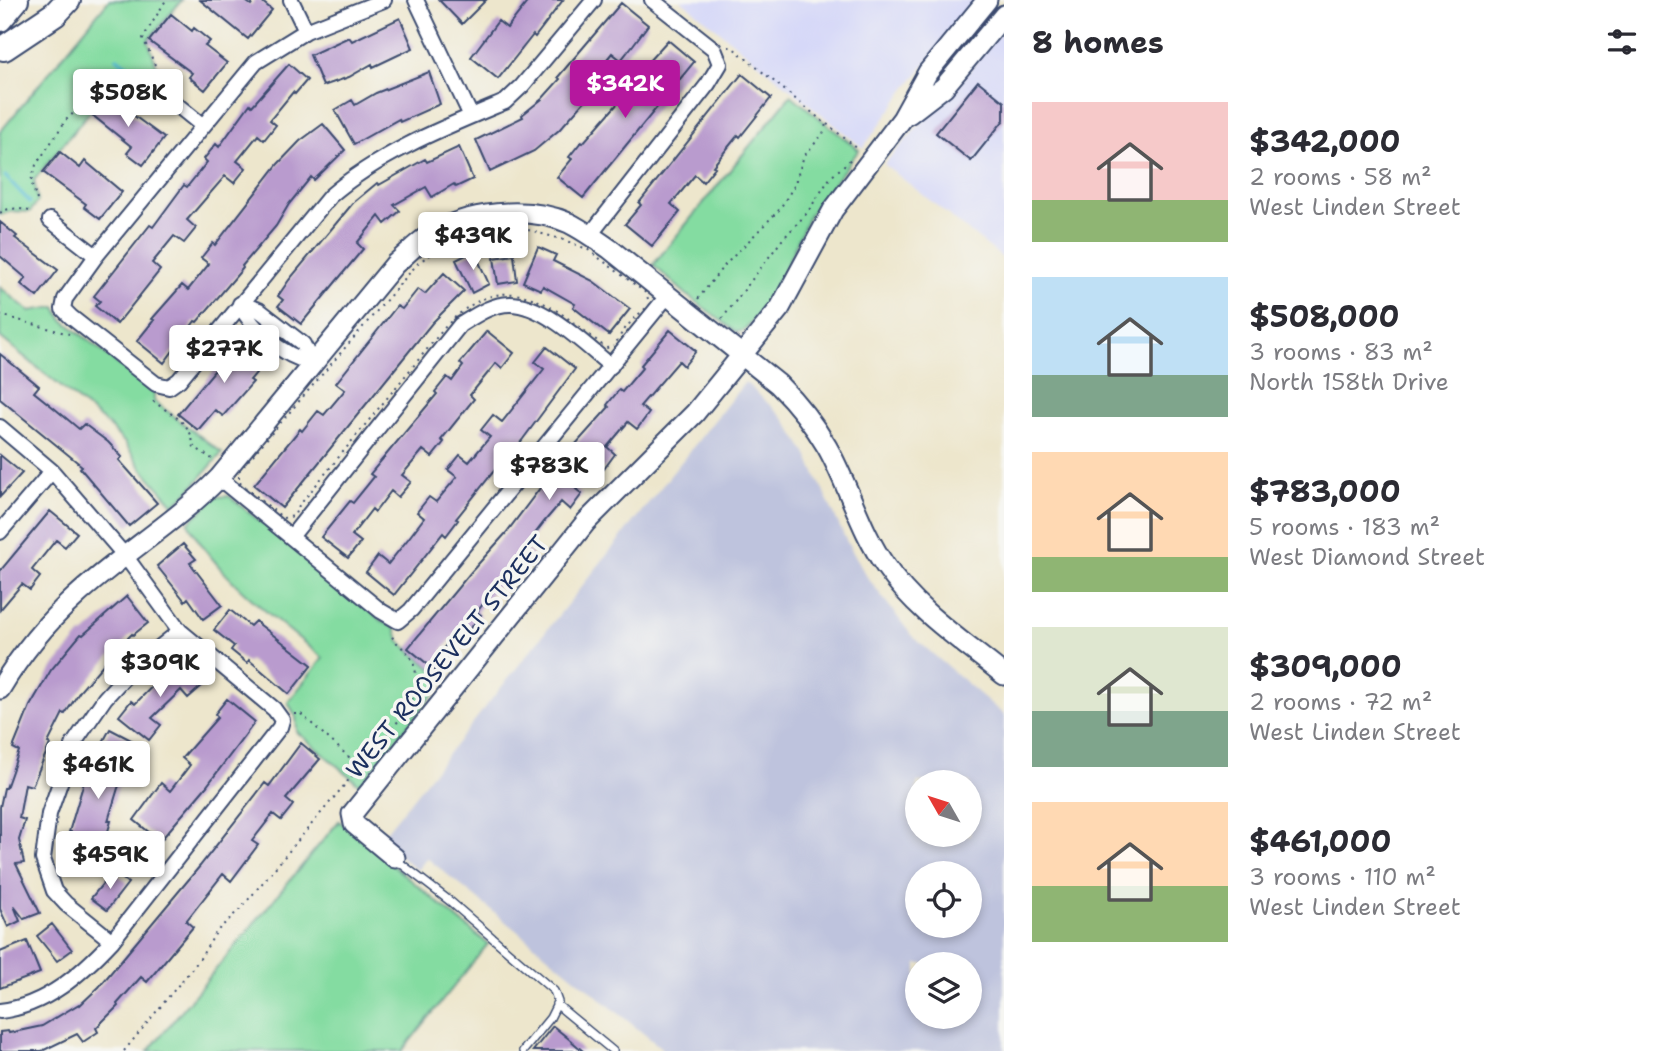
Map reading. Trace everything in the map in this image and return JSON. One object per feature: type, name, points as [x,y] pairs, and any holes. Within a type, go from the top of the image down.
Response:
[{"type":"highway","points":[[0,19],[16,0]]},
{"type":"highway","points":[[2,51],[43,0]]},
{"type":"highway","points":[[2,51],[55,14],[68,0]]},
{"type":"street","points":[[291,0],[306,31]]},
{"type":"street","points":[[384,0],[306,31],[256,62],[96,256],[65,299],[63,309],[156,384],[169,387],[179,380],[330,196],[347,181],[374,163],[505,102],[594,0]]},
{"type":"street","points":[[416,0],[471,116]]},
{"type":"street","points":[[590,235],[708,84],[720,64],[714,49],[652,0]]},
{"type":"street","name":"WEST ROOSEVELT STREET","points":[[395,859],[354,824],[352,814],[586,522],[695,413],[780,308],[841,198],[902,119],[928,72],[987,0]]},
{"type":"street","name":"WEST ROOSEVELT STREET","points":[[902,119],[944,87],[1004,15]]},
{"type":"street","points":[[156,88],[203,126]]},
{"type":"street","points":[[0,689],[23,652],[76,596],[193,505],[216,469],[312,363],[395,264],[427,237],[453,223],[497,214],[526,214],[568,223],[590,235],[778,384],[812,423],[828,450],[867,535],[887,569],[929,614],[1004,675]]},
{"type":"street","points":[[50,220],[96,256]]},
{"type":"street","points":[[216,469],[290,537],[381,611],[393,624],[411,610],[668,295]]},
{"type":"street","points":[[290,537],[460,325],[486,309],[509,303],[530,307],[556,322],[611,366]]},
{"type":"street","points":[[240,304],[259,310],[303,344],[312,363]]},
{"type":"street","points":[[0,427],[52,471],[126,557],[180,631],[287,717],[112,941],[82,972],[55,992],[10,1010],[0,1011]]},
{"type":"street","points":[[0,532],[52,471]]},
{"type":"street","points":[[112,941],[54,891],[43,859],[49,814],[74,743],[104,698],[129,672],[180,631]]},
{"type":"lane","points":[[395,859],[451,902],[554,991],[556,1004],[550,1018],[523,1051]]},
{"type":"lane","points":[[556,1004],[614,1051]]},
{"type":"path","points":[[155,65],[143,38],[166,0]]},
{"type":"path","points":[[724,46],[732,47],[859,149],[841,171],[830,178],[807,213],[782,240],[721,320],[727,325]]},
{"type":"path","points":[[37,200],[31,181],[36,165],[66,120],[107,82],[120,76],[133,78]]},
{"type":"path","points":[[698,299],[722,268],[779,210],[794,186],[804,156],[823,134],[826,124],[824,122]]},
{"type":"path","points":[[0,214],[4,210],[29,211]]},
{"type":"path","points":[[0,315],[74,335]]},
{"type":"path","points":[[153,401],[187,427],[193,435],[193,446],[216,469]]},
{"type":"path","points":[[124,1051],[199,960],[217,931],[243,906],[416,696],[416,677],[411,658],[393,640],[393,624]]},
{"type":"path","points":[[287,717],[301,713],[360,767]]},
{"type":"shaded area","points":[[681,0],[977,0],[910,83],[863,148]]},
{"type":"shaded area","points":[[1004,28],[1004,259],[884,164],[949,96]]},
{"type":"shaded area","points":[[745,382],[784,418],[806,453],[846,540],[865,574],[912,636],[1004,715],[1004,1051],[665,1051],[427,858],[417,870],[380,839]]},
{"type":"green space","points":[[109,0],[182,0],[148,40],[157,67],[141,72],[133,87],[104,94],[34,180],[38,201],[30,212],[12,211],[0,215],[0,132]]},
{"type":"green space","points":[[791,95],[859,150],[809,216],[778,284],[759,314],[743,331],[736,332],[653,265]]},
{"type":"green space","points":[[0,287],[29,311],[56,307],[62,319],[154,393],[154,401],[222,453],[174,505],[108,425],[0,337]]},
{"type":"green space","points":[[229,496],[383,622],[395,628],[400,642],[445,680],[360,785],[297,732],[296,717],[288,702],[323,658],[267,613],[215,563],[188,523],[216,497]]},
{"type":"green space","points":[[339,821],[488,944],[402,1051],[148,1051]]},
{"type":"building","points":[[200,0],[244,0],[251,5],[255,0],[260,0],[272,10],[248,39]]},
{"type":"building","points":[[439,0],[486,0],[462,24]]},
{"type":"building","points":[[529,0],[563,0],[498,79],[471,57],[498,21],[507,28]]},
{"type":"building","points":[[621,3],[648,25],[633,45],[621,60],[612,53],[591,79],[599,85],[559,130],[534,151],[490,172],[476,140],[523,117],[522,115],[542,99],[560,79],[558,77]]},
{"type":"building","points":[[171,14],[210,41],[205,46],[227,63],[205,90],[189,77],[192,73],[149,41]]},
{"type":"building","points":[[400,18],[413,48],[323,86],[310,55],[349,37],[352,41]]},
{"type":"building","points":[[668,40],[694,62],[583,198],[557,177],[572,159],[569,157],[581,142],[583,143],[619,102],[624,107],[645,81],[637,74]]},
{"type":"building","points":[[289,64],[307,80],[295,94],[293,92],[270,120],[276,125],[264,140],[258,135],[237,161],[246,168],[234,183],[225,176],[187,220],[196,228],[184,243],[174,236],[152,263],[160,270],[117,324],[95,306],[100,301],[94,296],[150,225],[153,227],[184,185],[187,187],[207,162],[204,159],[216,144],[219,147],[250,104],[252,106]]},
{"type":"building","points":[[429,72],[440,104],[400,122],[399,119],[354,144],[335,110],[352,100],[355,105],[376,93]]},
{"type":"building","points":[[742,74],[771,98],[740,137],[738,135],[703,182],[695,175],[671,204],[680,212],[652,246],[625,224]]},
{"type":"building","points":[[978,81],[1004,102],[1004,120],[971,161],[936,133]]},
{"type":"building","points":[[106,95],[164,138],[143,165],[127,153],[132,147],[91,114]]},
{"type":"building","points":[[323,124],[345,150],[314,180],[311,177],[243,268],[197,322],[195,321],[164,363],[137,341],[182,285],[188,290],[209,264],[201,258],[213,243],[215,245],[278,164],[300,141]]},
{"type":"building","points":[[459,147],[473,179],[456,187],[454,184],[432,197],[426,187],[394,205],[400,211],[385,224],[379,216],[357,243],[363,249],[301,324],[278,306],[283,300],[278,296],[289,280],[353,203],[377,183],[379,185],[425,159],[427,162]]},
{"type":"building","points":[[60,152],[80,168],[85,161],[122,192],[100,219],[84,207],[86,204],[43,172]]},
{"type":"building","points":[[0,222],[17,236],[15,238],[58,270],[37,297],[21,284],[26,278],[0,256]]},
{"type":"building","points":[[538,247],[556,255],[553,261],[593,281],[630,309],[609,335],[573,307],[575,304],[543,286],[541,290],[523,282]]},
{"type":"building","points":[[474,251],[489,284],[472,293],[456,260]]},
{"type":"building","points":[[514,255],[517,281],[498,284],[494,258]]},
{"type":"building","points":[[444,273],[464,291],[432,323],[282,508],[254,485],[300,429],[302,431],[318,411],[324,415],[345,390],[336,383],[397,306],[402,309],[418,289],[425,294]]},
{"type":"building","points":[[670,330],[696,351],[684,366],[679,361],[640,406],[649,413],[637,429],[628,422],[607,447],[615,454],[604,469],[597,463],[576,489],[582,494],[570,510],[561,502],[544,522],[524,548],[533,555],[520,570],[513,564],[477,612],[481,615],[469,630],[463,625],[442,650],[449,655],[436,671],[408,648],[506,533],[553,471],[557,474],[578,448],[575,445],[609,407],[607,405],[619,390],[622,392],[643,367],[641,365]]},
{"type":"building","points":[[487,331],[514,353],[502,368],[496,363],[470,395],[474,399],[441,440],[444,442],[432,457],[423,450],[402,475],[411,482],[398,497],[391,491],[375,512],[372,509],[352,535],[361,542],[348,558],[321,537],[374,477],[370,474],[437,394],[435,392],[447,377],[452,381],[463,366],[460,363]]},
{"type":"building","points":[[241,339],[267,360],[250,380],[253,382],[223,416],[215,410],[198,430],[178,414]]},
{"type":"building","points":[[547,347],[575,369],[523,439],[511,454],[509,452],[456,519],[458,520],[446,536],[443,533],[394,595],[366,572],[378,556],[388,564],[424,518],[417,512],[429,497],[436,502],[457,477],[448,470],[460,455],[469,462],[490,437],[481,430],[493,415],[502,422],[544,369],[535,362]]},
{"type":"building","points":[[0,354],[39,386],[34,392],[79,429],[84,424],[108,442],[122,457],[119,460],[157,503],[129,526],[80,468],[82,466],[0,399]]},
{"type":"building","points":[[0,455],[22,473],[0,497]]},
{"type":"building","points":[[50,511],[77,533],[65,547],[56,540],[32,570],[40,577],[30,590],[22,584],[0,610],[0,571]]},
{"type":"building","points":[[183,544],[196,559],[190,563],[222,605],[203,619],[188,598],[185,601],[157,566]]},
{"type":"building","points":[[127,596],[148,623],[132,634],[112,654],[80,691],[65,714],[63,713],[32,786],[25,784],[19,818],[25,820],[19,840],[24,863],[16,864],[40,913],[24,919],[14,906],[20,921],[8,927],[0,909],[0,807],[4,788],[19,751],[13,748],[30,706],[51,670],[81,634]]},
{"type":"building","points":[[230,610],[250,626],[255,621],[312,665],[289,694],[249,660],[247,663],[231,650],[234,646],[214,630]]},
{"type":"building","points":[[179,659],[203,685],[188,698],[181,690],[152,718],[161,725],[149,740],[119,716],[131,701],[135,704]]},
{"type":"building","points":[[227,699],[255,722],[206,787],[160,841],[134,820],[161,783],[170,791],[190,765],[182,758],[218,717],[215,714]]},
{"type":"building","points":[[110,729],[133,741],[119,766],[127,770],[118,788],[108,821],[111,821],[104,845],[103,866],[67,860],[69,832],[87,772]]},
{"type":"building","points":[[301,743],[320,759],[286,799],[293,805],[281,820],[273,814],[252,841],[258,845],[231,881],[223,874],[186,921],[193,927],[147,982],[141,977],[96,1028],[98,1032],[83,1042],[77,1034],[42,1051],[0,1051],[0,1032],[9,1033],[42,1026],[80,1005],[99,987],[265,783],[269,786]]},
{"type":"building","points":[[113,871],[128,883],[107,910],[91,898]]},
{"type":"building","points":[[52,924],[72,950],[57,961],[37,936]]},
{"type":"building","points":[[27,941],[40,973],[0,988],[0,952]]},
{"type":"building","points":[[553,1026],[569,1039],[583,1051],[533,1051]]},
{"type":"waterway","points":[[117,58],[135,72]]},
{"type":"waterway","points":[[5,176],[30,202]]}]
